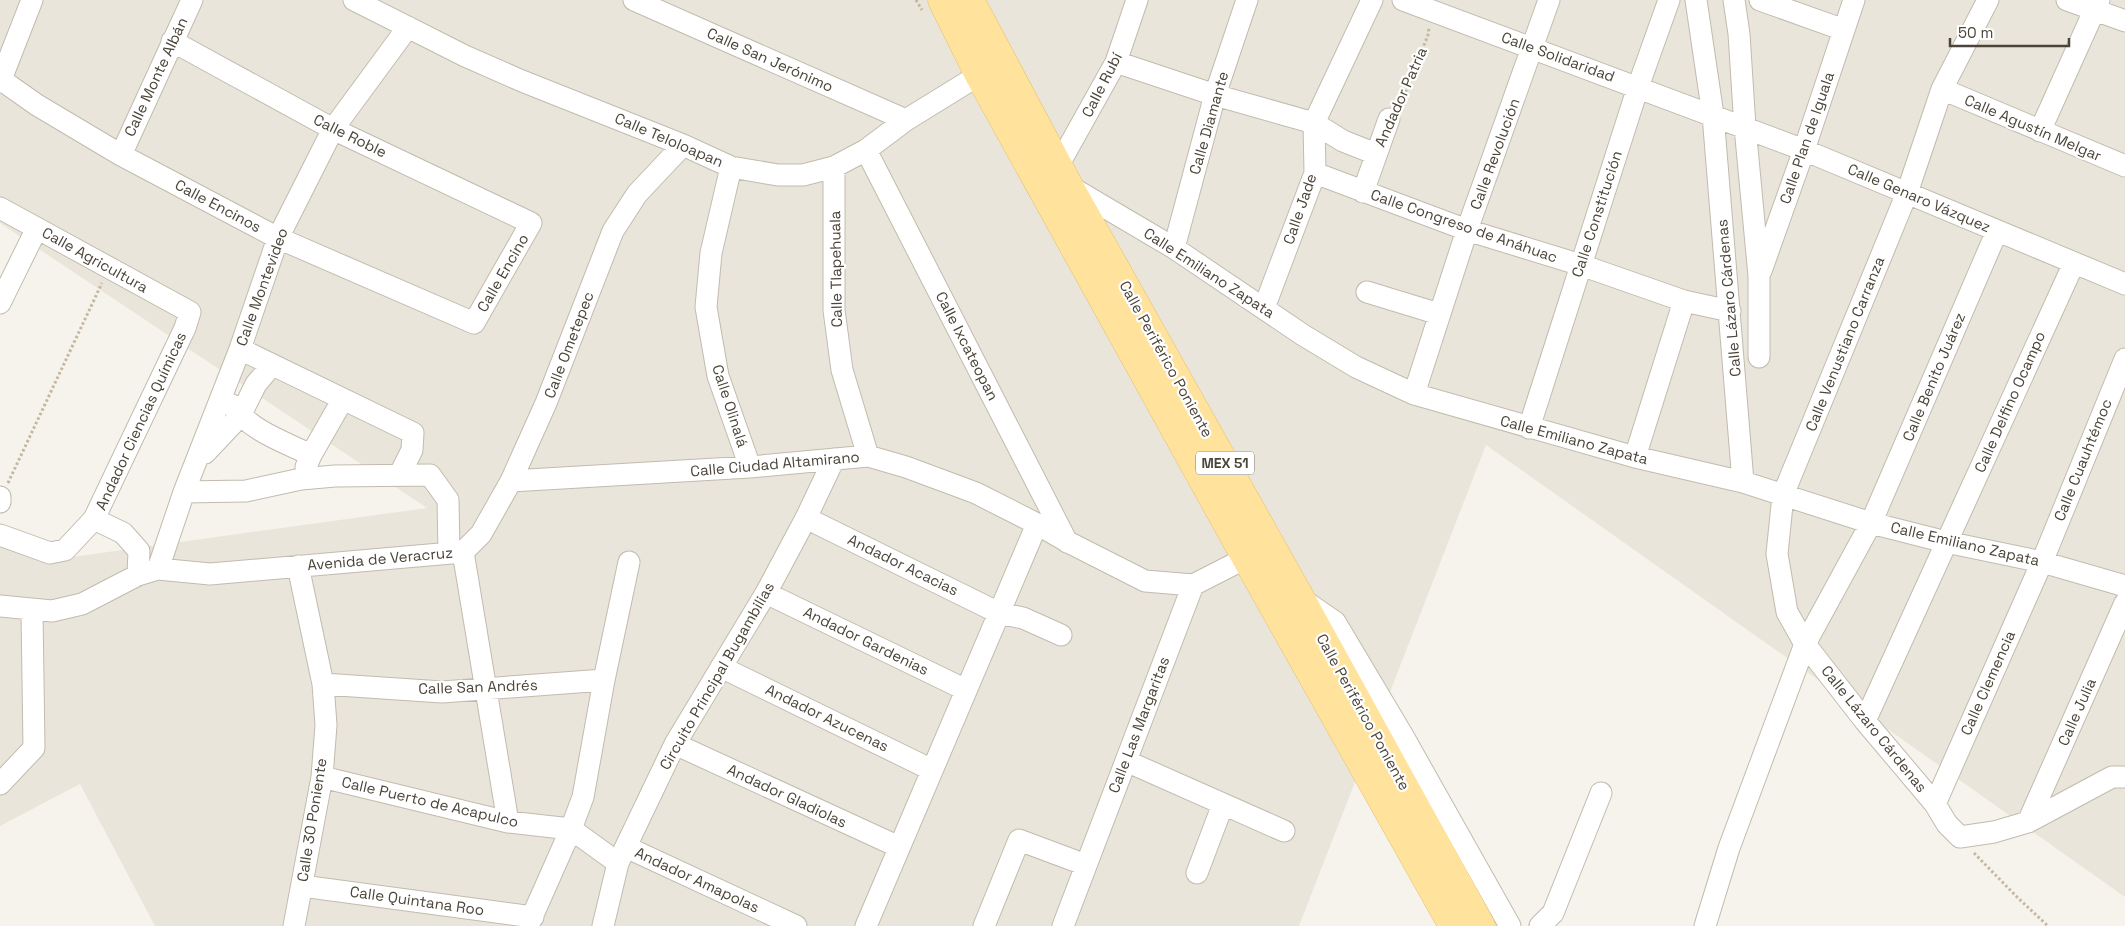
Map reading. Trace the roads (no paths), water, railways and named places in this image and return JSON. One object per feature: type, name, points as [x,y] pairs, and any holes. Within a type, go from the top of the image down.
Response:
[{"type":"main road","name":"Calle Periférico Poniente","points":[[942,0],[979,75],[1246,558],[1453,926]]},
{"type":"main road","name":"Calle Periférico Poniente","points":[[970,0],[1064,176],[1301,599],[1481,926]]},
{"type":"street","points":[[0,80],[32,0]]},
{"type":"street","name":"Calle Monte Albán","points":[[121,155],[192,0]]},
{"type":"street","name":"Calle Teloloapan","points":[[354,0],[465,56],[731,166],[778,175],[803,174],[834,167],[866,150],[906,120],[979,75]]},
{"type":"street","name":"Calle San Jerónimo","points":[[634,0],[906,120]]},
{"type":"street","name":"Calle Rubí","points":[[1064,176],[1116,62],[1137,0]]},
{"type":"street","name":"Calle Diamante","points":[[1174,248],[1215,95],[1247,0]]},
{"type":"street","name":"Calle Jade","points":[[1264,308],[1315,173],[1314,123],[1372,0]]},
{"type":"street","name":"Calle Solidaridad","points":[[1403,0],[1713,115]]},
{"type":"street","name":"Calle Revolución","points":[[1414,394],[1467,230],[1549,0]]},
{"type":"street","name":"Calle Constitución","points":[[1529,428],[1638,87],[1669,0]]},
{"type":"street","name":"Calle Lázaro Cárdenas","points":[[1696,0],[1713,115],[1744,482]]},
{"type":"street","points":[[1734,0],[1739,34],[1745,127],[1759,276],[1759,357]]},
{"type":"street","points":[[1760,0],[1844,30]]},
{"type":"street","name":"Calle Plan de Iguala","points":[[1759,276],[1804,150],[1854,0]]},
{"type":"street","name":"Calle Venustiano Carranza","points":[[1783,495],[1907,193],[1942,89],[1988,0]]},
{"type":"street","points":[[2066,0],[2097,5],[2125,21]]},
{"type":"street","points":[[2040,131],[2097,5]]},
{"type":"street","name":"Calle Montevideo","points":[[158,570],[184,492],[240,349],[278,238],[332,129],[408,26]]},
{"type":"street","name":"Calle Roble","points":[[172,41],[332,129],[531,223]]},
{"type":"street","points":[[1116,62],[1215,95],[1314,123],[1343,141],[1376,154]]},
{"type":"street","name":"Calle Encinos","points":[[0,80],[36,106],[121,155],[278,238],[474,323]]},
{"type":"street","name":"Calle Agustín Melgar","points":[[1942,89],[2125,166]]},
{"type":"street","name":"Calle Genaro Vázquez","points":[[1713,115],[1804,150],[2125,284]]},
{"type":"street","name":"Andador Patria","points":[[1363,192],[1389,120]]},
{"type":"street","name":"Calle Ometepec","points":[[456,553],[481,534],[511,481],[549,395],[612,231],[637,194],[684,145]]},
{"type":"street","name":"Calle Ixcateopan","points":[[866,150],[1068,542]]},
{"type":"street","name":"Calle Olinalá","points":[[731,166],[711,253],[706,307],[718,376],[750,467]]},
{"type":"street","name":"Calle Tlapehuala","points":[[834,167],[835,320],[842,370],[868,456]]},
{"type":"street","name":"Calle Congreso de Anáhuac","points":[[1315,173],[1467,230],[1581,265],[1684,301],[1730,311]]},
{"type":"street","name":"Calle Emiliano Zapata","points":[[1064,176],[1303,335],[1356,367],[1414,394],[1635,458],[1744,482],[1871,523],[1946,542],[2042,562],[2125,586]]},
{"type":"street","name":"Calle Agricultura","points":[[0,208],[190,312]]},
{"type":"street","name":"Calle Encino","points":[[474,323],[531,223]]},
{"type":"street","points":[[0,303],[37,228]]},
{"type":"street","name":"Calle Benito Juárez","points":[[1705,926],[1729,848],[1805,644],[1871,523],[1997,231]]},
{"type":"street","name":"Calle Delfino Ocampo","points":[[1865,721],[2074,262]]},
{"type":"street","points":[[1367,292],[1439,314]]},
{"type":"street","points":[[1635,458],[1684,301]]},
{"type":"street","name":"Andador Ciencias Químicas","points":[[0,535],[50,553],[65,550],[94,519],[185,328],[190,312]]},
{"type":"street","points":[[240,349],[412,433],[412,450],[400,474]]},
{"type":"street","name":"Calle Cuauhtémoc","points":[[2042,562],[2125,359]]},
{"type":"street","points":[[197,462],[240,416],[256,384],[272,365]]},
{"type":"street","points":[[223,392],[240,416],[259,430],[311,455]]},
{"type":"street","points":[[301,479],[311,455],[343,399]]},
{"type":"street","name":"Calle Ciudad Altamirano","points":[[511,481],[750,467],[868,456],[906,466],[976,493],[1145,581],[1193,586]]},
{"type":"street","name":"Circuito Principal Bugambilias","points":[[603,926],[622,855],[675,744],[766,592],[806,518],[834,459]]},
{"type":"street","points":[[184,492],[246,490],[301,479],[400,474],[430,475],[448,500],[456,553],[486,689],[508,822]]},
{"type":"street","name":"Calle Lázaro Cárdenas","points":[[1783,495],[1777,554],[1787,612],[1805,644],[1865,721],[1935,804],[1947,824],[1960,838],[1994,832],[2028,822]]},
{"type":"street","name":"Andador Acacias","points":[[806,518],[999,613],[1023,618],[1061,635]]},
{"type":"street","points":[[94,519],[123,533],[139,551],[138,576]]},
{"type":"street","points":[[866,926],[1037,524]]},
{"type":"street","name":"Avenida de Veracruz","points":[[158,570],[210,574],[456,553]]},
{"type":"street","points":[[1193,586],[1246,558]]},
{"type":"street","points":[[530,921],[571,829],[583,797],[604,680],[629,562]]},
{"type":"street","name":"Calle Clemencia","points":[[1935,804],[2042,562]]},
{"type":"street","name":"Calle 30 Poniente","points":[[294,926],[322,777],[326,725],[323,684],[298,566]]},
{"type":"street","points":[[0,606],[52,612],[82,604],[138,576],[158,570]]},
{"type":"street","name":"Calle Las Margaritas","points":[[1063,926],[1193,586]]},
{"type":"street","name":"Andador Gardenias","points":[[766,592],[966,690]]},
{"type":"street","points":[[1301,599],[1335,622],[1403,736],[1510,926]]},
{"type":"street","name":"Calle Julia","points":[[2028,822],[2125,602]]},
{"type":"street","points":[[0,784],[34,748],[32,611]]},
{"type":"street","name":"Andador Azucenas","points":[[721,667],[932,770]]},
{"type":"street","name":"Calle San Andrés","points":[[323,684],[442,692],[604,680]]},
{"type":"street","name":"Andador Gladiolas","points":[[675,744],[899,847]]},
{"type":"street","points":[[1126,761],[1284,831]]},
{"type":"street","name":"Calle Puerto de Acapulco","points":[[322,777],[508,822],[571,829],[622,855]]},
{"type":"street","points":[[2028,822],[2112,777],[2125,777]]},
{"type":"street","points":[[1540,926],[1553,913],[1601,793]]},
{"type":"street","points":[[1197,873],[1222,804]]},
{"type":"street","points":[[984,926],[1019,840],[1086,865]]},
{"type":"street","name":"Andador Amapolas","points":[[622,855],[796,926]]},
{"type":"street","name":"Calle Quintana Roo","points":[[302,886],[530,921]]}]
